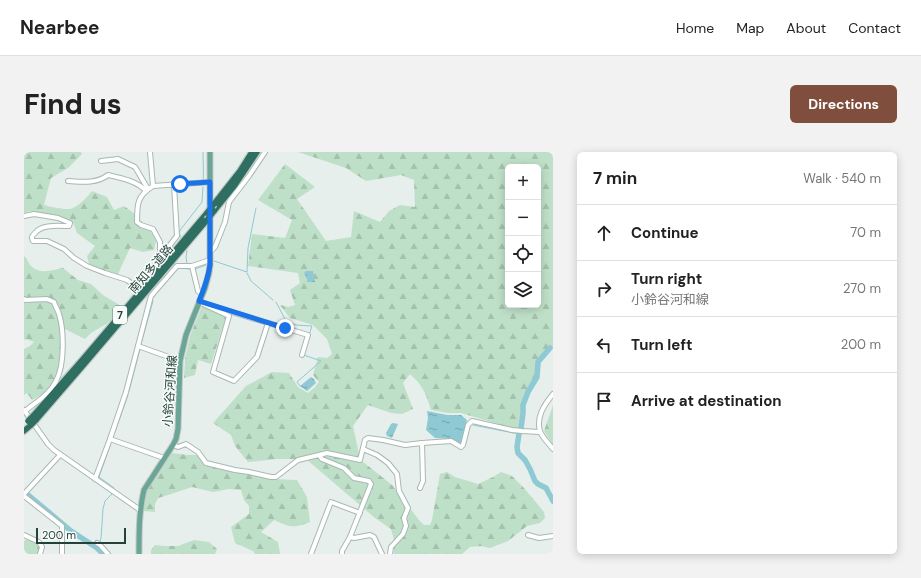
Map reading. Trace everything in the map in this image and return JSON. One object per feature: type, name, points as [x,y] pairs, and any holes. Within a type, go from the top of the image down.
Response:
[{"type":"highway","name":"南知多道路","points":[[34,418],[207,213],[236,176],[252,152]]},
{"type":"highway","name":"南知多道路","points":[[24,431],[28,424],[72,379],[207,220],[235,185],[257,152]]},
{"type":"main road","name":"小鈴谷河和線","points":[[139,554],[140,510],[144,490],[176,439],[178,429],[180,361],[186,335],[200,302],[209,273],[210,152]]},
{"type":"street","points":[[150,152],[153,186]]},
{"type":"street","points":[[210,252],[215,247],[225,222],[229,202],[265,152]]},
{"type":"street","points":[[101,161],[118,159],[135,167],[147,190]]},
{"type":"street","points":[[68,182],[102,180],[108,175],[127,180],[147,190]]},
{"type":"street","points":[[160,259],[160,242],[153,229],[137,222],[137,204],[142,195],[153,186],[210,182]]},
{"type":"street","points":[[24,216],[34,214],[58,218],[70,223],[69,226],[51,226],[38,229],[32,235],[33,242],[48,241],[64,249],[74,258],[87,266],[127,280],[135,286],[140,285],[177,236],[174,185]]},
{"type":"street","points":[[95,479],[126,392],[151,296],[176,266],[192,266],[210,260]]},
{"type":"street","points":[[192,266],[198,291],[202,295]]},
{"type":"street","points":[[24,299],[47,299],[54,302],[59,313],[62,330],[61,370],[56,382],[48,392],[24,410],[48,444],[60,455],[140,510]]},
{"type":"street","points":[[200,302],[308,335],[302,355]]},
{"type":"street","points":[[200,302],[229,316],[213,372],[234,381],[258,356],[268,322]]},
{"type":"street","points":[[138,346],[180,361]]},
{"type":"street","points":[[553,394],[542,410],[540,420],[540,432],[553,449]]},
{"type":"street","points":[[173,445],[178,447],[186,444],[198,452],[206,463],[276,477],[298,460],[326,453],[360,460],[365,440],[368,438],[383,440],[405,446],[451,441],[461,447],[463,445],[468,424],[472,421],[522,432],[540,432]]},
{"type":"street","points":[[110,439],[164,458]]},
{"type":"street","points":[[420,488],[423,481],[422,443]]},
{"type":"street","points":[[363,449],[383,459],[397,474],[399,490],[408,508],[404,518],[406,526],[403,534],[391,547],[390,554]]},
{"type":"street","points":[[60,455],[24,495],[62,526],[62,554]]},
{"type":"street","points":[[319,455],[322,459],[344,468],[354,478],[369,481],[371,484],[342,554]]},
{"type":"street","points":[[311,554],[331,502],[360,513]]},
{"type":"street","points":[[24,535],[39,542],[42,547],[40,554]]},
{"type":"street","points":[[350,537],[354,538],[370,535],[374,537],[382,554]]},
{"type":"street","points":[[528,535],[539,538],[553,536]]},
{"type":"street","points":[[97,543],[108,554]]},
{"type":"green space","points":[[24,152],[81,152],[82,154],[68,168],[51,178],[44,205],[70,209],[86,198],[92,191],[107,197],[114,210],[124,206],[135,214],[136,223],[142,228],[150,230],[156,241],[154,250],[143,252],[130,248],[118,274],[105,271],[89,264],[87,256],[95,246],[77,233],[73,222],[57,216],[30,211],[24,213]]},
{"type":"green space","points":[[298,152],[553,152],[553,347],[536,361],[536,377],[527,391],[518,430],[461,413],[448,413],[431,410],[424,390],[410,374],[403,383],[413,409],[402,414],[391,413],[368,405],[353,426],[362,461],[392,485],[424,525],[430,525],[432,520],[440,474],[447,472],[455,477],[478,484],[501,472],[512,476],[544,512],[545,518],[540,523],[527,526],[508,541],[490,548],[481,546],[470,547],[462,554],[394,554],[394,540],[391,529],[375,518],[306,459],[277,459],[248,462],[235,446],[231,435],[213,423],[246,386],[272,372],[289,373],[298,387],[308,393],[319,382],[313,375],[318,357],[327,358],[332,354],[327,339],[313,325],[290,318],[280,305],[289,307],[295,305],[290,290],[300,283],[298,273],[248,266],[252,234],[285,238],[292,220],[258,200],[285,164],[315,187],[297,199],[326,241],[351,237],[354,211],[380,222],[389,211],[400,205],[415,207],[414,180],[401,175],[366,181],[346,168]]},
{"type":"green space","points":[[24,256],[31,266],[38,270],[46,271],[63,268],[78,280],[91,284],[103,295],[121,306],[111,321],[91,333],[85,339],[61,327],[60,360],[56,375],[45,391],[32,400],[27,393],[24,395],[24,349],[34,342],[26,339],[24,340]]},
{"type":"green space","points":[[202,306],[226,317],[211,364],[198,360],[195,375],[184,378],[185,359],[190,336]]},
{"type":"green space","points":[[553,405],[553,445],[544,431]]},
{"type":"green space","points":[[172,453],[197,455],[206,465],[236,472],[272,479],[297,480],[307,497],[310,522],[299,526],[292,526],[274,520],[261,532],[278,542],[280,554],[255,554],[253,551],[235,543],[231,527],[249,514],[249,506],[244,500],[241,490],[229,489],[213,492],[192,487],[158,498],[155,504],[155,512],[143,511],[147,491]]},
{"type":"green space","points":[[27,539],[37,543],[40,547],[38,554],[24,554],[24,541]]},
{"type":"green space","points":[[194,540],[209,542],[217,549],[215,554],[151,554],[151,550],[155,545],[178,546]]},
{"type":"water","points":[[306,271],[313,271],[315,282],[307,282],[304,273]]},
{"type":"water","points":[[311,377],[316,383],[307,391],[300,386]]},
{"type":"water","points":[[427,411],[447,415],[461,415],[467,420],[461,444],[452,439],[435,438],[426,430],[428,418]]},
{"type":"water","points":[[393,423],[398,424],[392,438],[387,436],[386,433]]},
{"type":"waterway","points":[[203,152],[203,181]]},
{"type":"waterway","points":[[181,237],[179,233],[181,229],[202,202],[203,187]]},
{"type":"waterway","points":[[214,261],[247,272],[248,248],[256,208]]},
{"type":"waterway","points":[[186,249],[187,264]]},
{"type":"waterway","points":[[195,269],[206,265]]},
{"type":"waterway","points":[[177,268],[190,269]]},
{"type":"waterway","points":[[247,273],[251,281],[273,300]]},
{"type":"waterway","points":[[153,298],[161,287]]},
{"type":"waterway","points":[[141,344],[153,301]]},
{"type":"waterway","points":[[276,302],[286,321],[296,325],[312,326],[309,335]]},
{"type":"waterway","points":[[521,429],[523,405],[528,392],[537,377],[538,362],[550,348]]},
{"type":"waterway","points":[[129,391],[140,349]]},
{"type":"waterway","points":[[300,386],[297,382],[321,361],[304,354]]},
{"type":"waterway","points":[[115,432],[128,395]]},
{"type":"waterway","points":[[473,425],[519,434]]},
{"type":"waterway","points":[[519,434],[517,447],[518,453],[525,460],[535,481],[546,488],[553,501]]},
{"type":"waterway","points":[[110,446],[99,477],[114,488]]},
{"type":"waterway","points":[[27,494],[71,531],[97,548],[103,554]]},
{"type":"waterway","points":[[100,542],[103,509],[105,501],[112,494]]},
{"type":"route","points":[[180,184],[210,182],[210,265],[209,273],[199,301],[285,328]]}]
